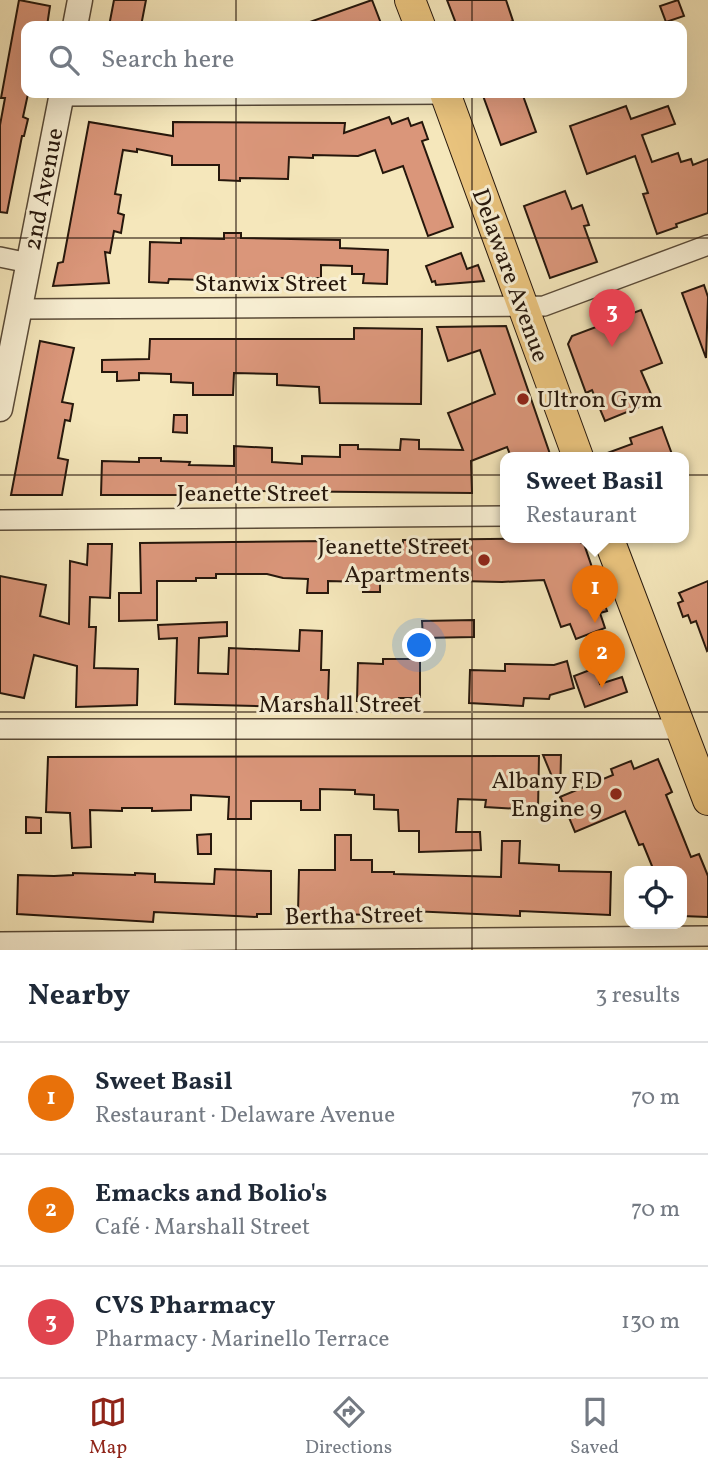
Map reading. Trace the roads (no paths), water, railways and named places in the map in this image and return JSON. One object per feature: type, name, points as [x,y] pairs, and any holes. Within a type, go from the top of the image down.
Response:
[{"type":"main road","points":[[410,0],[418,21]]},
{"type":"main road","name":"Delaware Avenue","points":[[446,98],[576,452]]},
{"type":"main road","points":[[610,543],[679,729],[701,761],[708,800]]},
{"type":"street","points":[[76,21],[80,0]]},
{"type":"street","name":"2nd Avenue","points":[[0,409],[60,98]]},
{"type":"street","name":"Stanwix Street","points":[[20,309],[544,306],[708,245]]},
{"type":"street","points":[[0,257],[29,263]]},
{"type":"street","name":"Jeanette Street","points":[[0,520],[500,516]]},
{"type":"street","name":"Marshall Street","points":[[0,729],[679,729]]},
{"type":"street","name":"Bertha Street","points":[[0,942],[708,936]]},
{"type":"place","name":"CVS Pharmacy","points":[[612,347]]},
{"type":"place","name":"Ultron Gym","points":[[523,399]]},
{"type":"place","name":"Jeanette Street Apartments","points":[[484,560]]},
{"type":"place","name":"Sweet Basil","points":[[595,623]]},
{"type":"place","name":"Emacks and Bolio's","points":[[602,688]]},
{"type":"place","name":"Albany FD Engine 9","points":[[616,794]]}]
